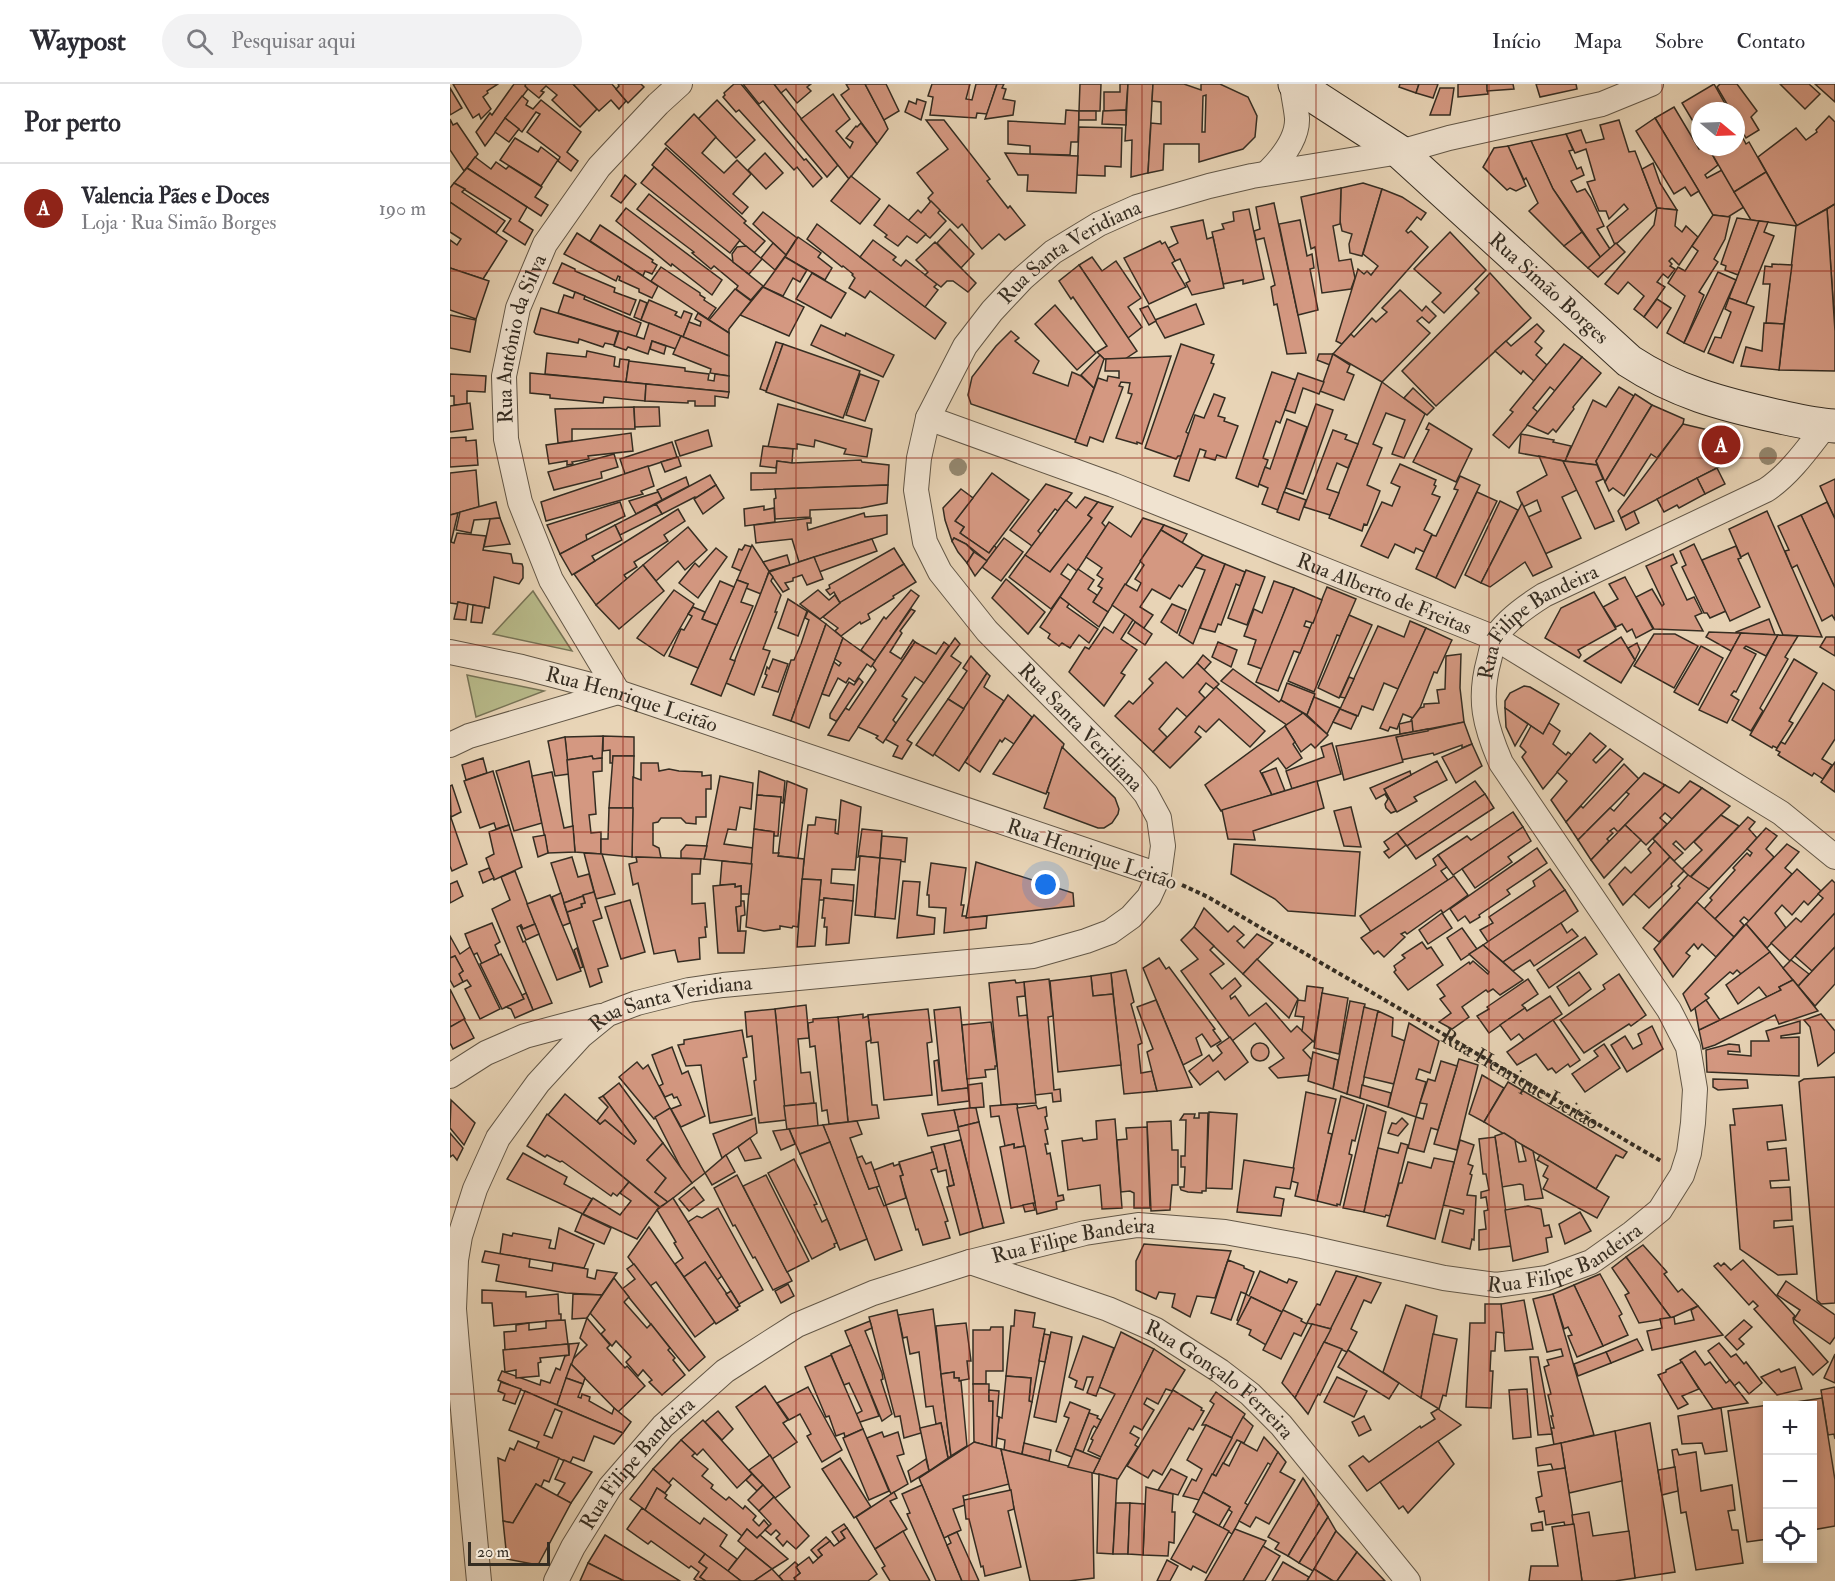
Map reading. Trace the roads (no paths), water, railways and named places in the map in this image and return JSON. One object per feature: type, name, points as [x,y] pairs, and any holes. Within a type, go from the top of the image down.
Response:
[{"type":"street","name":"Rua Antônio da Silva","points":[[618,692],[551,580],[520,502],[507,439],[504,376],[518,308],[545,244],[599,167],[680,84]]},
{"type":"street","points":[[1268,172],[1282,159],[1297,120],[1294,84]]},
{"type":"street","name":"Rua Simão Borges","points":[[1294,84],[1400,152],[1629,361],[1646,373],[1724,405],[1830,425]]},
{"type":"street","name":"Rua Santa Veridiana","points":[[479,1581],[454,1309],[456,1260],[460,1236],[475,1189],[498,1138],[538,1083],[581,1036],[608,1014],[689,990],[1034,956],[1086,942],[1110,932],[1131,917],[1149,897],[1159,875],[1163,846],[1159,818],[1146,794],[1132,777],[987,631],[940,572],[923,533],[916,490],[919,458],[928,418],[965,346],[992,311],[1022,279],[1053,252],[1100,224],[1137,207],[1268,172],[1400,152],[1449,138],[1602,104],[1651,84]]},
{"type":"street","name":"Rua Alberto de Freitas","points":[[928,418],[1113,485],[1495,638],[1781,813],[1835,856]]},
{"type":"street","name":"Rua Filipe Bandeira","points":[[556,1581],[573,1547],[610,1487],[663,1426],[725,1371],[797,1325],[873,1293],[970,1262],[1085,1233],[1138,1226],[1225,1232],[1302,1246],[1444,1278],[1496,1285],[1547,1278],[1591,1262],[1660,1210],[1682,1175],[1689,1153],[1695,1089],[1688,1047],[1669,1010],[1501,763],[1488,734],[1484,714],[1484,677],[1495,638],[1517,614],[1544,594],[1766,490],[1775,484],[1830,425]]},
{"type":"street","name":"Rua Henrique Leitão","points":[[450,651],[618,692],[1159,875]]},
{"type":"street","points":[[450,745],[469,736],[618,692]]},
{"type":"street","points":[[450,1076],[486,1053],[525,1036],[608,1014]]},
{"type":"street","name":"Rua Gonçalo Ferreira","points":[[970,1262],[1108,1309],[1156,1330],[1220,1371],[1250,1394],[1281,1425],[1408,1581]]},
{"type":"place","name":"Valencia Pães e Doces","points":[[1721,445]]}]
